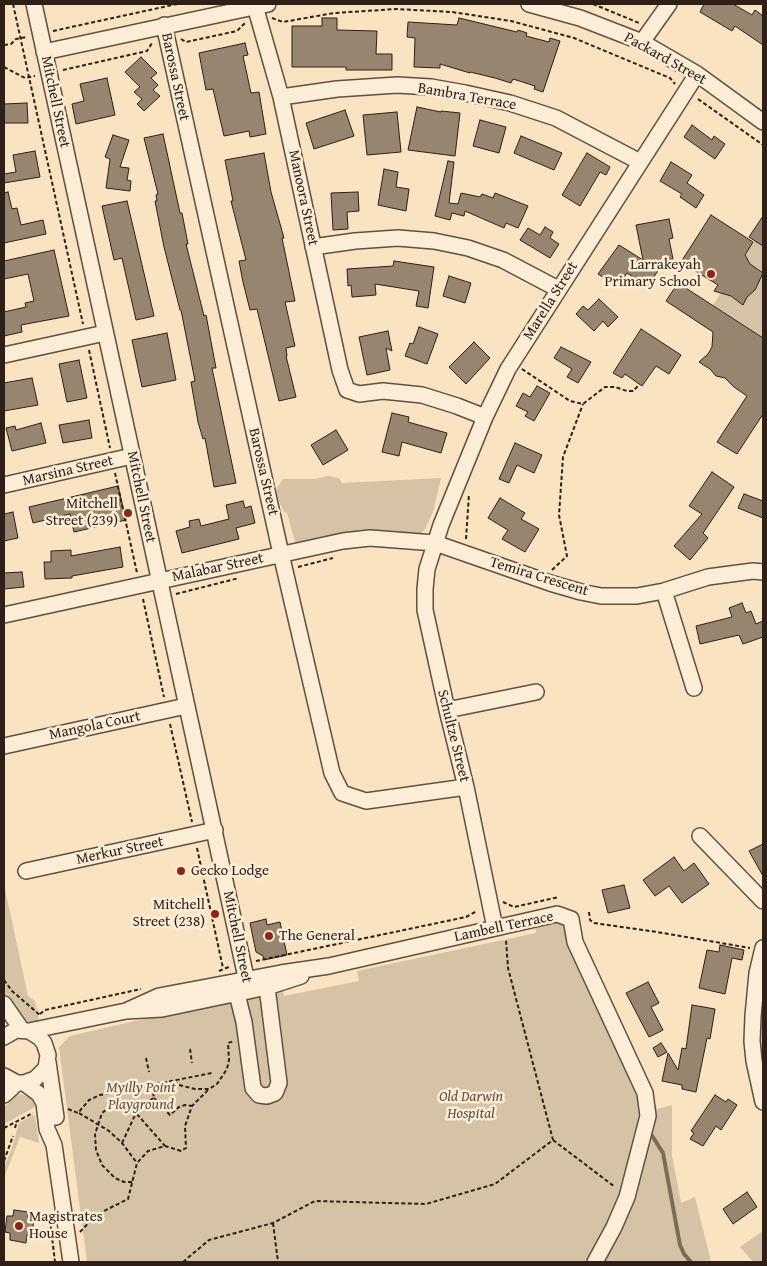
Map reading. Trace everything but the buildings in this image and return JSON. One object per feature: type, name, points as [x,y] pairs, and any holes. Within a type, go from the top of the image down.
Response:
[{"type":"street","name":"Mitchell Street","points":[[34,4],[186,706],[215,830],[244,988],[244,1022],[253,1088],[258,1095],[267,1096],[275,1092],[279,1083],[267,987]]},
{"type":"street","name":"Packard Street","points":[[529,4],[646,37],[763,122]]},
{"type":"street","points":[[646,37],[669,4]]},
{"type":"street","points":[[44,52],[164,25],[265,9]]},
{"type":"street","name":"Manoora Street","points":[[265,9],[281,97],[340,370],[346,390],[359,394],[383,390],[422,395],[485,417]]},
{"type":"street","name":"Barossa Street","points":[[164,25],[281,554],[332,773],[342,794],[366,801],[466,787]]},
{"type":"street","name":"Marella Street","points":[[435,543],[485,417],[508,369],[697,74]]},
{"type":"street","name":"Bambra Terrace","points":[[281,97],[337,89],[396,85],[431,87],[466,93],[510,103],[556,118],[640,162]]},
{"type":"street","points":[[313,247],[354,241],[398,238],[434,241],[468,248],[503,260],[558,289]]},
{"type":"street","points":[[4,355],[105,333]]},
{"type":"street","name":"Marsina Street","points":[[4,485],[132,456]]},
{"type":"street","name":"Malabar Street","points":[[4,615],[343,541],[370,538],[435,543]]},
{"type":"street","name":"Temira Crescent","points":[[435,543],[546,582],[601,596],[637,596],[664,591],[708,577],[753,571],[763,572]]},
{"type":"street","name":"Schultze Street","points":[[435,543],[427,569],[425,610],[466,787],[495,928]]},
{"type":"street","points":[[664,591],[694,688]]},
{"type":"street","points":[[447,710],[536,692]]},
{"type":"street","name":"Mangola Court","points":[[4,746],[186,706]]},
{"type":"street","name":"Merkur Street","points":[[26,871],[215,830]]},
{"type":"street","points":[[700,836],[763,901]]},
{"type":"street","name":"Lambell Terrace","points":[[244,988],[329,966],[557,914],[571,919],[575,942],[645,1093],[648,1116],[627,1196]]},
{"type":"street","points":[[758,949],[752,1041],[763,1102]]},
{"type":"street","name":"Lambell Terrace","points":[[4,1037],[11,1032],[70,1023],[126,1010],[159,996],[267,987],[329,966]]},
{"type":"street","points":[[4,1004],[25,1030],[40,1038],[47,1056],[58,1129],[54,1145]]},
{"type":"street","name":"Lambell Terrace","points":[[4,1095],[15,1081],[35,1080],[40,1075],[47,1056],[51,1034],[55,1029],[70,1023]]},
{"type":"street","points":[[15,1081],[36,1091],[42,1098],[47,1129],[54,1145],[71,1262]]},
{"type":"street","points":[[595,1262],[614,1227],[627,1196]]},
{"type":"path","points":[[13,4],[84,331]]},
{"type":"path","points":[[51,31],[177,4]]},
{"type":"path","points":[[593,4],[637,22],[646,37]]},
{"type":"path","points":[[265,9],[283,22],[334,13],[396,9],[452,12],[510,21],[574,38],[670,78],[679,87]]},
{"type":"path","points":[[4,45],[11,44],[16,39],[26,37]]},
{"type":"path","points":[[4,67],[25,78],[35,76]]},
{"type":"path","points":[[696,98],[763,145]]},
{"type":"path","points":[[89,350],[110,448]]},
{"type":"path","points":[[521,368],[570,401],[583,404]]},
{"type":"path","points":[[546,582],[551,571],[567,556],[559,515],[563,457],[583,404],[604,387],[615,386],[627,391],[633,391],[639,385]]},
{"type":"path","points":[[114,467],[139,576]]},
{"type":"path","points":[[461,552],[466,537],[469,491]]},
{"type":"path","points":[[295,568],[333,558]]},
{"type":"path","points":[[172,592],[175,594],[246,577]]},
{"type":"path","points":[[143,599],[164,696]]},
{"type":"path","points":[[168,716],[192,822]]},
{"type":"path","points":[[196,842],[223,968]]},
{"type":"path","points":[[496,905],[504,902],[514,907],[560,897]]},
{"type":"path","points":[[253,962],[466,917],[482,909]]},
{"type":"path","points":[[589,912],[590,920],[594,923],[758,949]]},
{"type":"path","points":[[506,939],[508,968],[553,1140],[627,1196]]},
{"type":"path","points":[[217,972],[228,967]]},
{"type":"path","points":[[4,980],[28,1007],[40,1014],[45,1010],[147,988]]},
{"type":"path","points":[[132,1182],[124,1182],[115,1178],[102,1164],[96,1150],[95,1134],[102,1113],[108,1108],[118,1105],[128,1108],[136,1113],[165,1146],[181,1151],[186,1148],[185,1126],[192,1106],[209,1089],[217,1084],[227,1069],[229,1060],[228,1043],[239,1041]]},
{"type":"path","points":[[190,1049],[192,1063]]},
{"type":"path","points":[[146,1058],[149,1072]]},
{"type":"path","points":[[78,1113],[89,1100],[100,1095],[212,1073]]},
{"type":"path","points":[[173,1080],[179,1085],[195,1089],[209,1089]]},
{"type":"path","points":[[152,1085],[154,1098],[170,1115],[179,1107],[185,1105],[192,1106]]},
{"type":"path","points":[[122,1143],[136,1113],[144,1104],[154,1098]]},
{"type":"path","points":[[68,1109],[98,1124],[122,1143],[136,1164]]},
{"type":"path","points":[[4,1128],[38,1111]]},
{"type":"path","points":[[15,1128],[17,1121]]},
{"type":"path","points":[[4,1161],[13,1136]]},
{"type":"path","points":[[183,1262],[209,1240],[273,1223],[315,1201],[426,1204],[495,1184],[553,1140]]},
{"type":"path","points":[[78,1232],[82,1231],[96,1215],[128,1199],[136,1164],[148,1151],[165,1146]]},
{"type":"path","points":[[273,1223],[278,1262]]},
{"type":"green space","points":[[755,240],[763,246],[763,338],[713,305]]},
{"type":"green space","points":[[328,476],[339,478],[342,483],[441,478],[433,512],[425,529],[417,537],[371,532],[295,542],[287,513],[284,512],[276,494],[277,488],[283,479],[315,479]]},
{"type":"green space","points":[[4,884],[28,996],[35,1001],[39,1020],[29,1023],[19,1020],[4,998]]},
{"type":"green space","name":"Old Darwin Hospital","points":[[559,921],[564,927],[629,1071],[639,1067],[657,1109],[672,1105],[672,1156],[681,1203],[695,1197],[711,1262],[87,1262],[59,1047],[70,1036],[282,987],[284,996],[359,981],[357,971],[536,933],[535,924]]},
{"type":"green space","points":[[763,972],[763,1089],[759,1077],[758,1007]]},
{"type":"green space","points":[[19,1094],[30,1097],[35,1101],[35,1107],[4,1124],[4,1108],[12,1098]]},
{"type":"green space","points":[[33,1115],[35,1116],[39,1143],[20,1137],[4,1178],[4,1168],[19,1123]]},
{"type":"green space","points":[[763,1231],[763,1262],[753,1262],[740,1247]]},
{"type":"waterway","points":[[651,1134],[663,1153],[680,1245],[684,1254],[691,1262]]},
{"type":"place","name":"Larrakeyah Primary School","points":[[711,274]]},
{"type":"place","name":"Mitchell Street (239)","points":[[128,513]]},
{"type":"place","name":"Gecko Lodge","points":[[181,871]]},
{"type":"place","name":"Mitchell Street (238)","points":[[215,914]]},
{"type":"place","name":"The General","points":[[269,936]]},
{"type":"place","name":"Magistrates House","points":[[19,1226]]},
{"type":"park label","name":"Myilly Point Playground","points":[[141,1096]]}]
